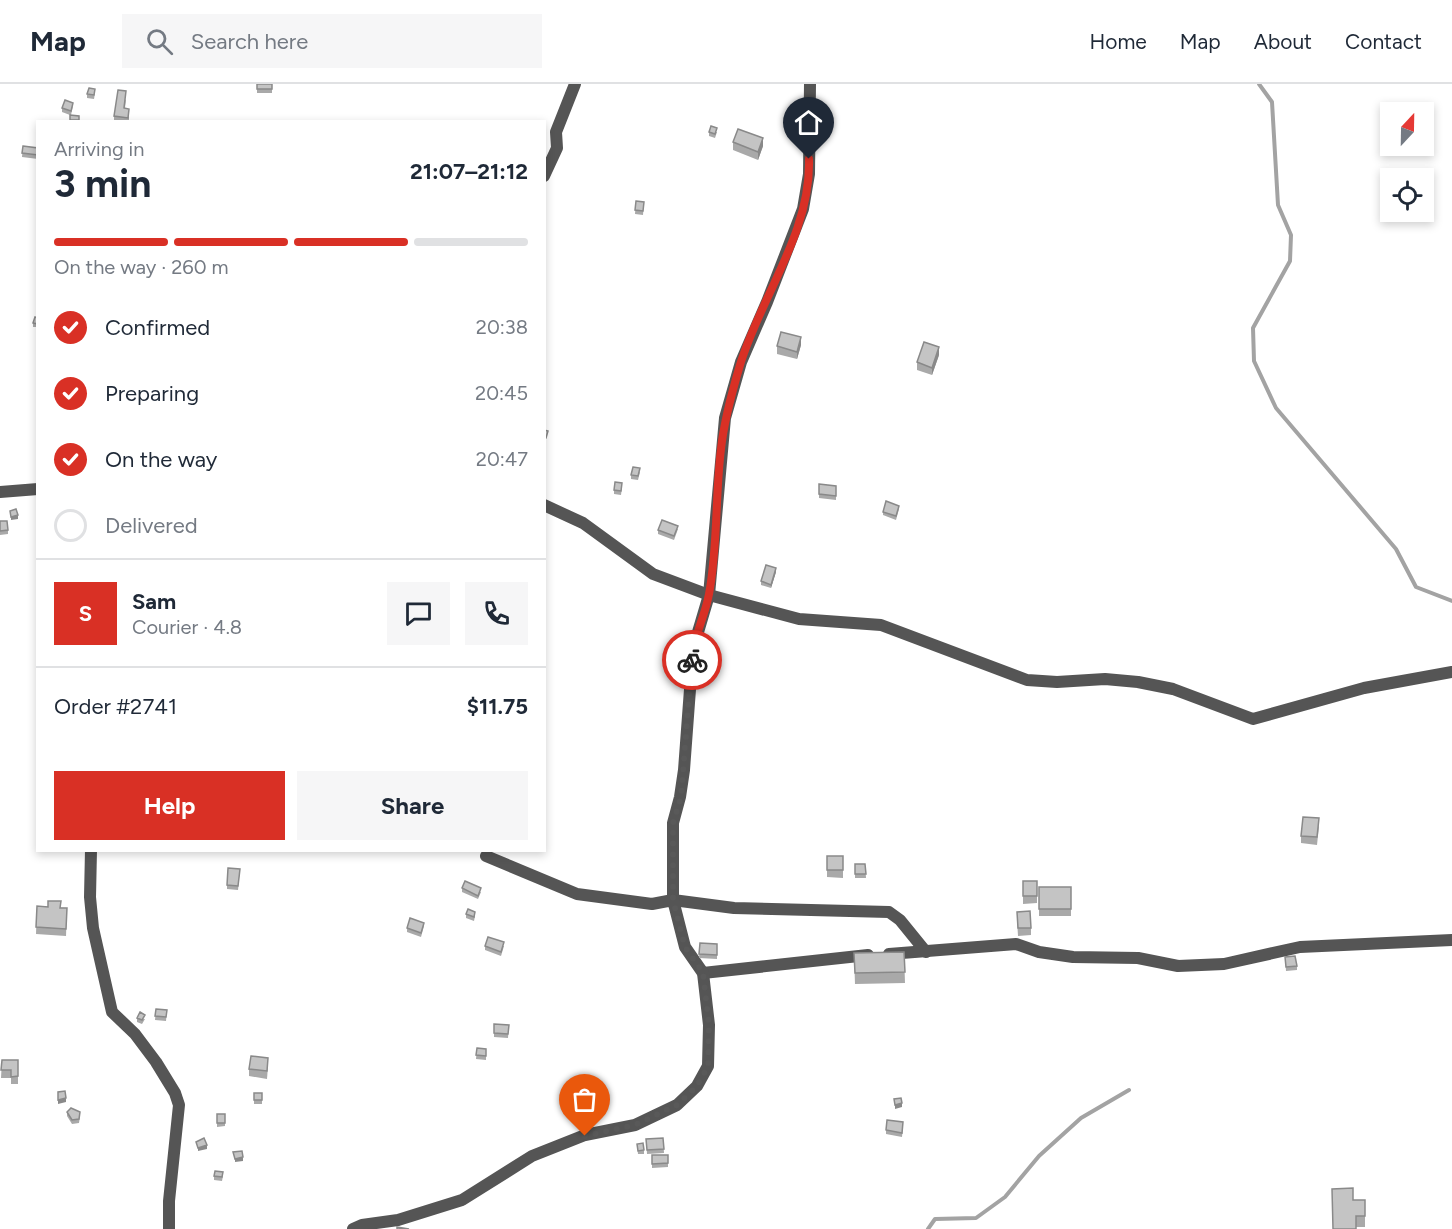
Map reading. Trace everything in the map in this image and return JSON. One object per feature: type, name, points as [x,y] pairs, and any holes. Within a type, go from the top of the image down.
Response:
[{"type":"street","points":[[546,172],[557,148],[556,132],[574,84]]},
{"type":"street","points":[[353,1229],[398,1220],[462,1200],[532,1156],[585,1136],[635,1125],[677,1105],[697,1086],[708,1066],[709,1025],[703,973],[685,947],[673,900],[672,832],[684,770],[693,649],[709,595],[725,418],[741,362],[768,302],[803,209],[809,174],[810,84]]},
{"type":"street","points":[[0,492],[36,489]]},
{"type":"street","points":[[546,507],[583,523],[653,574],[709,595],[799,619],[881,625],[1027,680],[1057,682],[1105,679],[1138,682],[1173,689],[1253,719],[1364,688],[1452,672]]},
{"type":"street","points":[[91,852],[90,897],[93,928],[112,1012],[135,1034],[156,1062],[175,1093],[179,1105],[169,1201],[169,1229]]},
{"type":"street","points":[[486,856],[577,894],[652,904],[673,900],[734,908],[889,912],[900,920],[926,952]]},
{"type":"street","points":[[703,973],[858,956],[1016,944],[1039,952],[1073,957],[1138,957],[1178,966],[1224,964],[1300,947],[1452,940]]},
{"type":"building","points":[[257,84],[272,84],[272,89],[257,89]]},
{"type":"building","points":[[89,88],[95,89],[94,95],[87,94]]},
{"type":"building","points":[[118,90],[126,91],[124,108],[129,109],[128,118],[114,116]]},
{"type":"building","points":[[65,100],[73,103],[71,111],[62,108]]},
{"type":"building","points":[[70,115],[79,116],[79,120],[70,120]]},
{"type":"building","points":[[711,126],[717,128],[715,134],[709,132]]},
{"type":"building","points":[[738,129],[763,138],[758,152],[733,142]]},
{"type":"building","points":[[23,146],[36,148],[36,155],[22,153]]},
{"type":"building","points":[[636,201],[644,202],[643,211],[635,210]]},
{"type":"building","points":[[781,332],[801,337],[797,352],[777,346]]},
{"type":"building","points":[[924,342],[939,347],[932,368],[917,362]]},
{"type":"building","points":[[633,467],[640,468],[638,476],[631,475]]},
{"type":"building","points":[[615,482],[622,483],[621,491],[614,490]]},
{"type":"building","points":[[819,484],[836,486],[836,496],[819,494]]},
{"type":"building","points":[[886,501],[899,506],[896,516],[883,512]]},
{"type":"building","points":[[16,509],[18,515],[11,517],[10,511]]},
{"type":"building","points":[[662,520],[678,526],[674,536],[658,530]]},
{"type":"building","points":[[0,521],[7,521],[8,530],[0,531]]},
{"type":"building","points":[[766,565],[776,568],[771,585],[761,581]]},
{"type":"building","points":[[1303,817],[1319,818],[1317,837],[1301,836]]},
{"type":"building","points":[[827,856],[843,856],[843,870],[827,870]]},
{"type":"building","points":[[855,864],[865,864],[866,874],[855,874]]},
{"type":"building","points":[[228,868],[240,869],[238,886],[227,885]]},
{"type":"building","points":[[465,881],[481,888],[478,896],[462,888]]},
{"type":"building","points":[[1023,881],[1037,881],[1037,896],[1023,896]]},
{"type":"building","points":[[1039,887],[1071,887],[1071,909],[1039,909]]},
{"type":"building","points":[[48,901],[61,901],[60,908],[67,908],[66,929],[36,927],[37,906],[48,907]]},
{"type":"building","points":[[468,909],[475,912],[474,917],[466,914]]},
{"type":"building","points":[[1030,911],[1031,928],[1018,928],[1017,912]]},
{"type":"building","points":[[410,918],[424,923],[421,933],[407,928]]},
{"type":"building","points":[[488,937],[504,942],[501,952],[485,946]]},
{"type":"building","points":[[700,943],[717,944],[717,955],[699,954]]},
{"type":"building","points":[[904,952],[905,972],[855,973],[854,953]]},
{"type":"building","points":[[1295,956],[1297,966],[1286,967],[1285,957]]},
{"type":"building","points":[[156,1009],[167,1010],[166,1017],[155,1016]]},
{"type":"building","points":[[140,1012],[145,1015],[142,1020],[137,1018]]},
{"type":"building","points":[[494,1024],[509,1025],[508,1034],[494,1033]]},
{"type":"building","points":[[477,1048],[486,1049],[486,1056],[476,1055]]},
{"type":"building","points":[[251,1056],[268,1058],[267,1071],[249,1069]]},
{"type":"building","points":[[2,1060],[18,1060],[18,1076],[11,1077],[11,1070],[1,1070]]},
{"type":"building","points":[[65,1091],[66,1098],[58,1100],[58,1092]]},
{"type":"building","points":[[254,1093],[262,1093],[262,1100],[254,1100]]},
{"type":"building","points":[[901,1098],[902,1103],[895,1105],[894,1099]]},
{"type":"building","points":[[71,1108],[80,1112],[79,1119],[72,1120],[67,1112]]},
{"type":"building","points":[[217,1114],[225,1114],[225,1123],[217,1123]]},
{"type":"building","points":[[887,1120],[903,1122],[902,1133],[886,1130]]},
{"type":"building","points":[[204,1138],[207,1145],[198,1148],[196,1142]]},
{"type":"building","points":[[663,1138],[664,1149],[647,1150],[646,1139]]},
{"type":"building","points":[[643,1143],[644,1150],[638,1151],[637,1144]]},
{"type":"building","points":[[242,1151],[243,1157],[235,1159],[233,1152]]},
{"type":"building","points":[[652,1155],[668,1155],[668,1163],[652,1164]]},
{"type":"building","points":[[215,1171],[223,1172],[222,1177],[214,1176]]},
{"type":"building","points":[[1353,1188],[1353,1200],[1365,1200],[1365,1216],[1356,1216],[1356,1229],[1333,1229],[1332,1189]]},
{"type":"waterway","points":[[1259,84],[1272,102],[1278,205],[1291,235],[1290,261],[1253,328],[1254,361],[1276,408],[1396,549],[1416,587],[1452,601]]},
{"type":"waterway","points":[[928,1229],[935,1219],[976,1218],[1005,1197],[1039,1156],[1081,1118],[1129,1090]]},
{"type":"way so far","points":[[585,1136],[635,1125],[677,1105],[697,1086],[708,1066],[709,1025],[703,973],[685,947],[673,900],[671,849],[673,823],[681,797],[692,660]]},
{"type":"route","points":[[692,660],[693,649],[709,595],[720,451],[725,418],[741,362],[768,302],[803,209],[809,159]]}]
